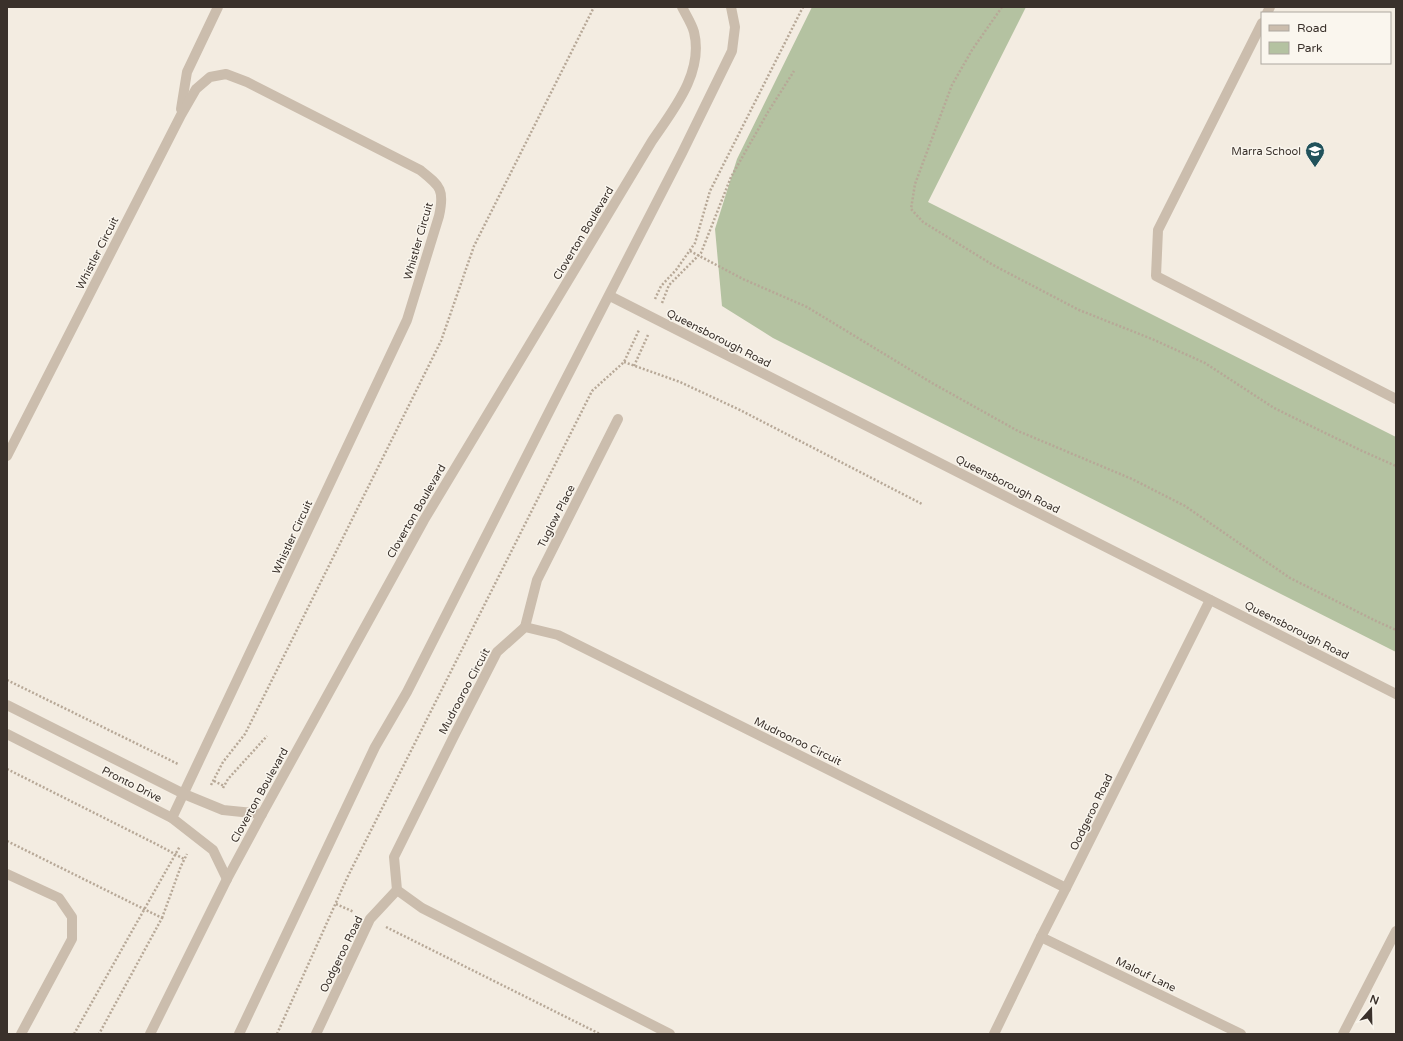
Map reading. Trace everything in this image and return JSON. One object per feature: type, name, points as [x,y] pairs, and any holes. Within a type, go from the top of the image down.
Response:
[{"type":"street","points":[[181,115],[187,72],[218,7]]},
{"type":"street","name":"Cloverton Boulevard","points":[[150,1034],[227,879],[424,520],[648,148],[677,104],[690,80],[696,56],[694,32],[682,7]]},
{"type":"street","points":[[238,1034],[375,747],[407,692],[553,404],[610,296],[732,50],[735,27],[731,7]]},
{"type":"street","points":[[1261,24],[1158,230],[1156,276],[1396,399]]},
{"type":"street","name":"Whistler Circuit","points":[[7,456],[181,115],[196,89],[210,77],[226,74],[247,82],[420,170],[440,188],[442,200],[440,216],[406,320],[172,818]]},
{"type":"street","name":"Queensborough Road","points":[[610,296],[1396,694]]},
{"type":"street","name":"Tuglow Place","points":[[525,627],[537,580],[618,419]]},
{"type":"street","name":"Oodgeroo Road","points":[[994,1034],[1041,936],[1210,600]]},
{"type":"street","name":"Mudrooroo Circuit","points":[[397,890],[394,857],[497,652],[525,627],[558,635],[1066,888]]},
{"type":"street","points":[[7,705],[184,794],[223,810],[262,814]]},
{"type":"street","name":"Pronto Drive","points":[[7,734],[172,818],[213,850],[227,879]]},
{"type":"street","points":[[7,874],[60,898],[72,917],[72,939],[21,1034]]},
{"type":"street","points":[[397,890],[422,908],[670,1034]]},
{"type":"street","name":"Oodgeroo Road","points":[[316,1034],[370,919],[397,890]]},
{"type":"street","points":[[1343,1034],[1396,930]]},
{"type":"street","name":"Malouf Lane","points":[[1041,936],[1241,1034]]},
{"type":"path","points":[[203,802],[223,762],[245,734],[442,341],[474,246],[594,7]]},
{"type":"path","points":[[634,366],[661,286],[676,270],[695,243],[710,191],[802,7]]},
{"type":"path","points":[[1002,7],[972,50],[952,85],[915,184],[911,209],[923,222],[993,265],[1079,310],[1205,363],[1274,408],[1396,466]]},
{"type":"path","points":[[278,1034],[348,878],[592,391],[624,362],[669,285],[702,253],[731,178],[768,112],[794,71]]},
{"type":"path","points":[[690,250],[743,278],[807,307],[932,383],[1018,431],[1132,479],[1185,506],[1290,578],[1396,630]]},
{"type":"path","points":[[624,362],[680,382],[740,410],[922,504]]},
{"type":"path","points":[[7,680],[224,786]]},
{"type":"path","points":[[7,769],[184,859]]},
{"type":"path","points":[[74,1034],[189,831]]},
{"type":"path","points":[[7,841],[162,918],[99,1034]]},
{"type":"path","points":[[336,904],[370,919],[600,1034]]},
{"type":"green space","points":[[812,7],[1026,7],[928,202],[1396,437],[1396,652],[773,338],[722,306],[715,229],[737,159]]},
{"type":"place","name":"Marra School","points":[[1315,168]]}]
